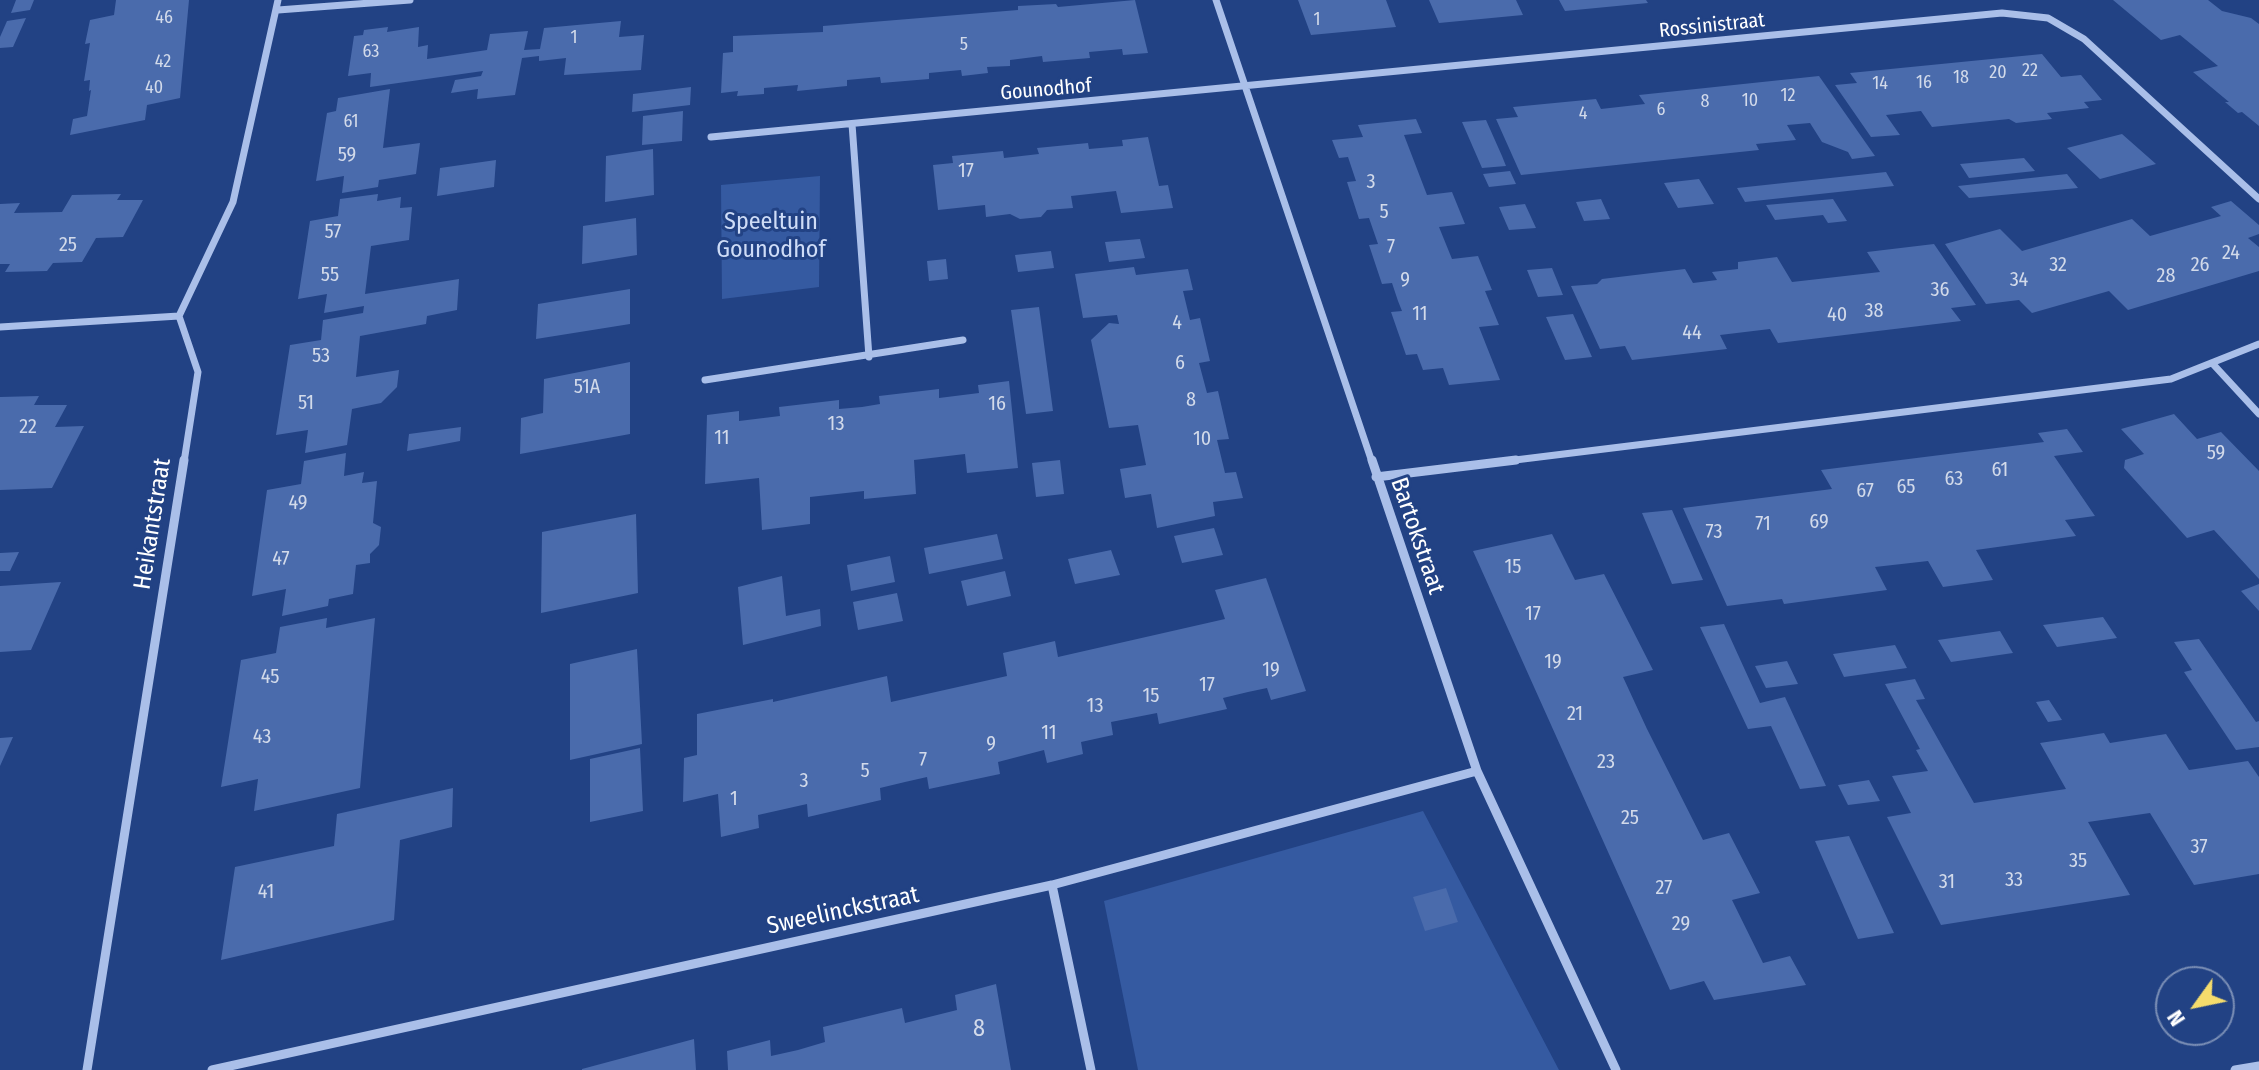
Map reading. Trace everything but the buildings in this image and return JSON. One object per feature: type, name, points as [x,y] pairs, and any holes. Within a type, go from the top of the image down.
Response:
[{"type":"street","points":[[0,327],[179,316],[233,202],[278,0]]},
{"type":"street","points":[[278,10],[410,0]]},
{"type":"street","name":"Bartokstraat","points":[[1216,0],[1477,771],[1616,1070]]},
{"type":"street","name":"Rossinistraat","points":[[1244,87],[2002,13],[2048,18],[2084,39],[2259,199]]},
{"type":"street","name":"Gounodhof","points":[[711,137],[1244,87]]},
{"type":"street","points":[[852,124],[869,357]]},
{"type":"street","name":"Heikantstraat","points":[[87,1070],[198,372],[179,316]]},
{"type":"street","points":[[705,380],[963,340]]},
{"type":"street","points":[[1376,477],[2171,379],[2259,344]]},
{"type":"street","points":[[2212,363],[2259,414]]},
{"type":"street","name":"Sweelinckstraat","points":[[212,1070],[1052,885],[1477,771]]},
{"type":"street","points":[[1052,885],[1091,1070]]},
{"type":"street","points":[[2235,1070],[2259,1066]]},
{"type":"green space","name":"Speeltuin Gounodhof","points":[[820,176],[819,287],[722,299],[721,185]]},
{"type":"green space","points":[[1423,811],[1559,1070],[1138,1070],[1104,901]]}]
